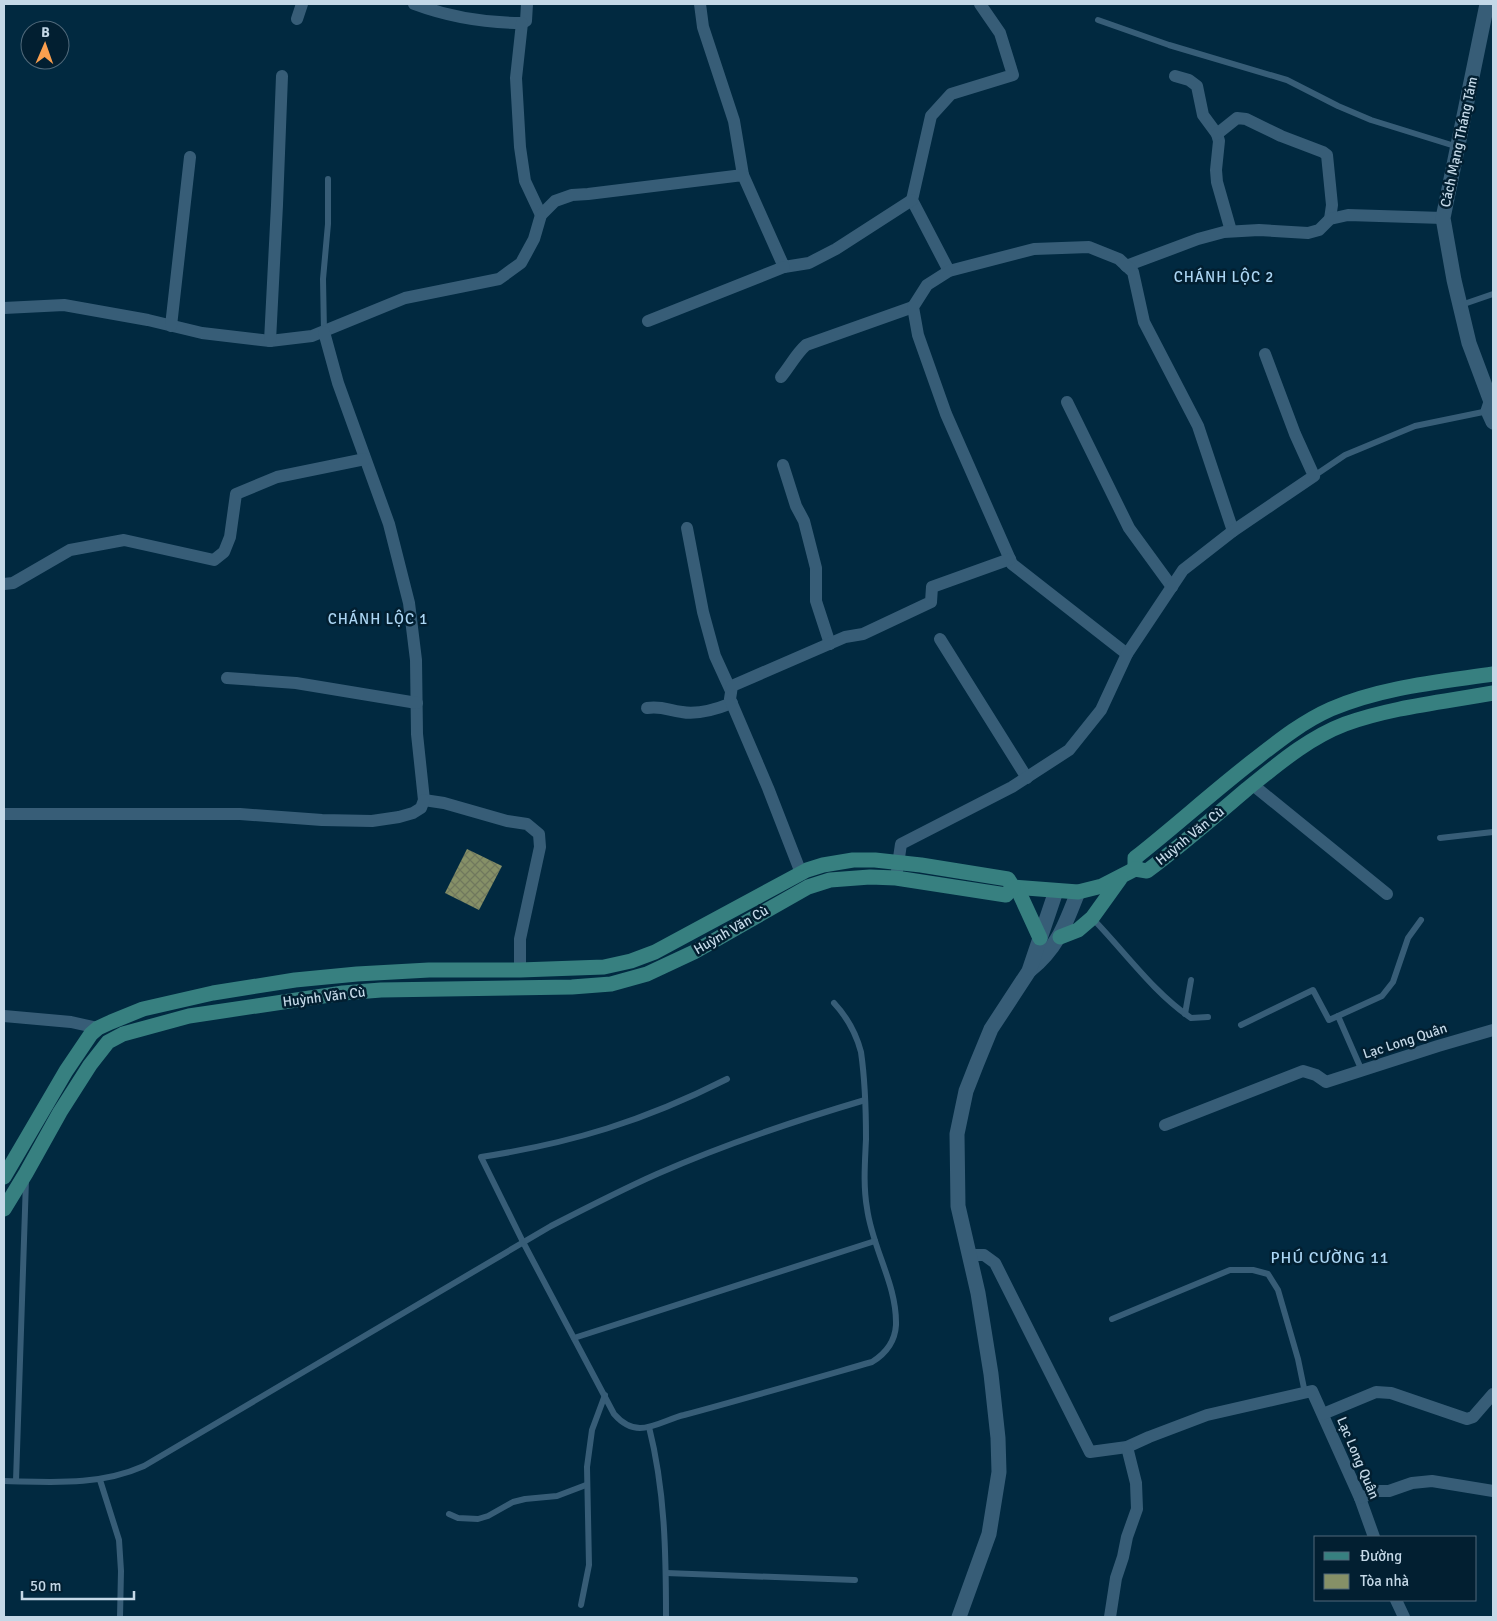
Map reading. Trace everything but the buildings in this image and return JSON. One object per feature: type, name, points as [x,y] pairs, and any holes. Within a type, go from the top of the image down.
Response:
[{"type":"main road","points":[[1060,937],[1078,930],[1092,918],[1129,872],[1135,858],[1203,800],[1302,724],[1349,702],[1396,688],[1493,674]]},
{"type":"main road","name":"Huỳnh Văn Cù","points":[[4,1209],[60,1112],[90,1065],[108,1042],[123,1034],[189,1016],[343,993],[381,990],[572,988],[611,984],[648,974],[694,952],[808,888],[820,883],[848,877],[896,878],[1006,895],[1015,887],[1078,892],[1102,886],[1129,872],[1147,871],[1282,761],[1312,740],[1344,724],[1394,710],[1493,693]]},
{"type":"main road","points":[[1272,746],[1282,761]]},
{"type":"main road","points":[[4,1176],[71,1064],[86,1041],[98,1028],[143,1009],[172,1002],[213,993],[295,980],[356,974],[520,970],[604,966],[631,961],[655,952],[801,874],[823,865],[838,862],[875,860],[898,862],[1008,879],[1015,887],[1040,938]]},
{"type":"main road","points":[[98,1028],[123,1034]]},
{"type":"street","points":[[297,19],[302,4]]},
{"type":"street","points":[[414,4],[441,14],[483,21],[522,23]]},
{"type":"street","points":[[527,4],[526,21],[522,23],[516,78],[520,147],[526,181],[541,215]]},
{"type":"street","points":[[700,4],[703,27],[734,121],[743,175],[784,266]]},
{"type":"street","points":[[949,271],[912,200],[930,116],[951,94],[1013,75],[1000,33],[980,4]]},
{"type":"street","name":"Cách Mạng Tháng Tám","points":[[1487,4],[1443,218],[1460,306],[1469,343],[1491,402],[1491,417]]},
{"type":"street","points":[[270,341],[278,205],[282,76]]},
{"type":"street","points":[[1175,76],[1189,80],[1197,86],[1203,115],[1217,134],[1219,141],[1216,170],[1217,182],[1231,231]]},
{"type":"street","points":[[1217,134],[1237,118],[1246,119],[1327,155],[1332,205],[1330,219]]},
{"type":"street","points":[[170,326],[190,157]]},
{"type":"street","points":[[4,308],[64,305],[148,320],[202,334],[270,341],[312,336],[405,298],[499,279],[521,263],[534,239],[541,215],[555,201],[572,195],[743,175]]},
{"type":"street","points":[[648,321],[784,266],[809,263],[836,249],[912,200]]},
{"type":"street","points":[[1126,266],[1198,239],[1231,231],[1259,230],[1308,233],[1319,230],[1330,219],[1348,214],[1443,218]]},
{"type":"street","points":[[781,377],[797,353],[806,345],[913,307],[927,285],[949,271],[1034,248],[1089,247],[1119,259],[1134,272],[1144,322],[1198,426],[1233,531]]},
{"type":"street","points":[[913,307],[918,335],[946,414],[1012,564],[1127,654]]},
{"type":"street","points":[[4,814],[240,814],[322,820],[372,821],[399,817],[421,808],[424,800],[417,734],[416,660],[408,603],[389,524],[338,383],[324,332]]},
{"type":"street","points":[[896,878],[901,844],[1012,787],[1069,750],[1101,710],[1127,654],[1183,570],[1233,531],[1314,476],[1295,434],[1265,354]]},
{"type":"street","points":[[1068,402],[1129,528],[1172,586]]},
{"type":"street","points":[[4,584],[13,582],[70,550],[124,540],[214,560],[224,552],[230,537],[236,494],[277,477],[365,459]]},
{"type":"street","points":[[783,465],[796,506],[804,521],[816,568],[816,601],[830,644]]},
{"type":"street","points":[[688,528],[703,612],[715,656],[801,874]]},
{"type":"street","points":[[731,697],[732,686],[845,637],[863,634],[931,602],[932,587],[1010,559]]},
{"type":"street","points":[[940,639],[1027,778]]},
{"type":"street","points":[[227,678],[296,683],[417,703]]},
{"type":"street","points":[[647,708],[660,706],[683,713],[702,712],[731,697]]},
{"type":"street","points":[[1253,784],[1387,894]]},
{"type":"street","points":[[424,800],[444,803],[507,822],[528,824],[539,834],[540,847],[520,939],[520,970]]},
{"type":"street","points":[[959,1617],[989,1534],[999,1472],[998,1438],[991,1374],[978,1293],[958,1206],[957,1134],[966,1091],[992,1029],[1029,971],[1056,891]]},
{"type":"street","points":[[1029,971],[1042,961],[1060,937],[1078,892]]},
{"type":"street","points":[[4,1016],[50,1019],[98,1028]]},
{"type":"street","name":"Lạc Long Quân","points":[[1165,1125],[1303,1071],[1316,1075],[1326,1082],[1493,1030]]},
{"type":"street","points":[[969,1256],[984,1255],[995,1263],[1090,1452],[1126,1447],[1207,1415],[1309,1392]]},
{"type":"street","name":"Lạc Long Quân","points":[[1309,1392],[1323,1414],[1360,1498],[1374,1536]]},
{"type":"street","points":[[1323,1414],[1376,1392],[1382,1392],[1391,1393],[1467,1419],[1473,1417],[1493,1394]]},
{"type":"street","points":[[1110,1617],[1116,1578],[1137,1509],[1136,1482],[1126,1447]]},
{"type":"street","points":[[1360,1498],[1378,1491],[1389,1491],[1412,1483],[1432,1481],[1493,1491]]},
{"type":"street","points":[[1396,1601],[1404,1617]]},
{"type":"lane","points":[[1098,20],[1169,45],[1287,80],[1338,106],[1371,120],[1458,147]]},
{"type":"lane","points":[[324,332],[323,279],[328,224],[328,179]]},
{"type":"lane","points":[[1460,306],[1493,294]]},
{"type":"lane","points":[[1314,476],[1345,455],[1415,426],[1491,417]]},
{"type":"lane","points":[[1440,838],[1493,832]]},
{"type":"lane","points":[[1092,918],[1147,978],[1185,1014],[1191,1018],[1208,1017]]},
{"type":"lane","points":[[1241,1024],[1313,990],[1329,1020],[1382,996],[1393,982],[1408,938],[1421,920]]},
{"type":"lane","points":[[1185,1014],[1191,980]]},
{"type":"lane","points":[[727,1079],[664,1109],[598,1132],[526,1150],[480,1157],[614,1414],[623,1423],[636,1428],[649,1427],[682,1415],[872,1362],[879,1358],[890,1345],[896,1324],[888,1278],[875,1242],[864,1189],[866,1138],[863,1063],[858,1041],[848,1021],[834,1003]]},
{"type":"lane","points":[[1338,1016],[1362,1071]]},
{"type":"lane","points":[[4,1481],[82,1482],[128,1473],[144,1466],[551,1226],[604,1198],[658,1173],[757,1135],[865,1100]]},
{"type":"lane","points":[[16,1481],[26,1173]]},
{"type":"lane","points":[[574,1338],[875,1242]]},
{"type":"lane","points":[[1112,1319],[1230,1270],[1253,1270],[1268,1274],[1278,1290],[1309,1392]]},
{"type":"lane","points":[[581,1605],[588,1565],[586,1467],[592,1430],[605,1396]]},
{"type":"lane","points":[[649,1427],[661,1488],[666,1572],[666,1617]]},
{"type":"lane","points":[[100,1480],[119,1540],[121,1571],[120,1617]]},
{"type":"lane","points":[[448,1514],[463,1519],[478,1519],[519,1500],[557,1496],[586,1485]]},
{"type":"lane","points":[[666,1572],[855,1580]]},
{"type":"district","name":"CHÁNH LỘC 2","points":[[1224,277]]},
{"type":"district","name":"CHÁNH LỘC 1","points":[[378,619]]},
{"type":"district","name":"PHÚ CƯỜNG 11","points":[[1330,1258]]}]
